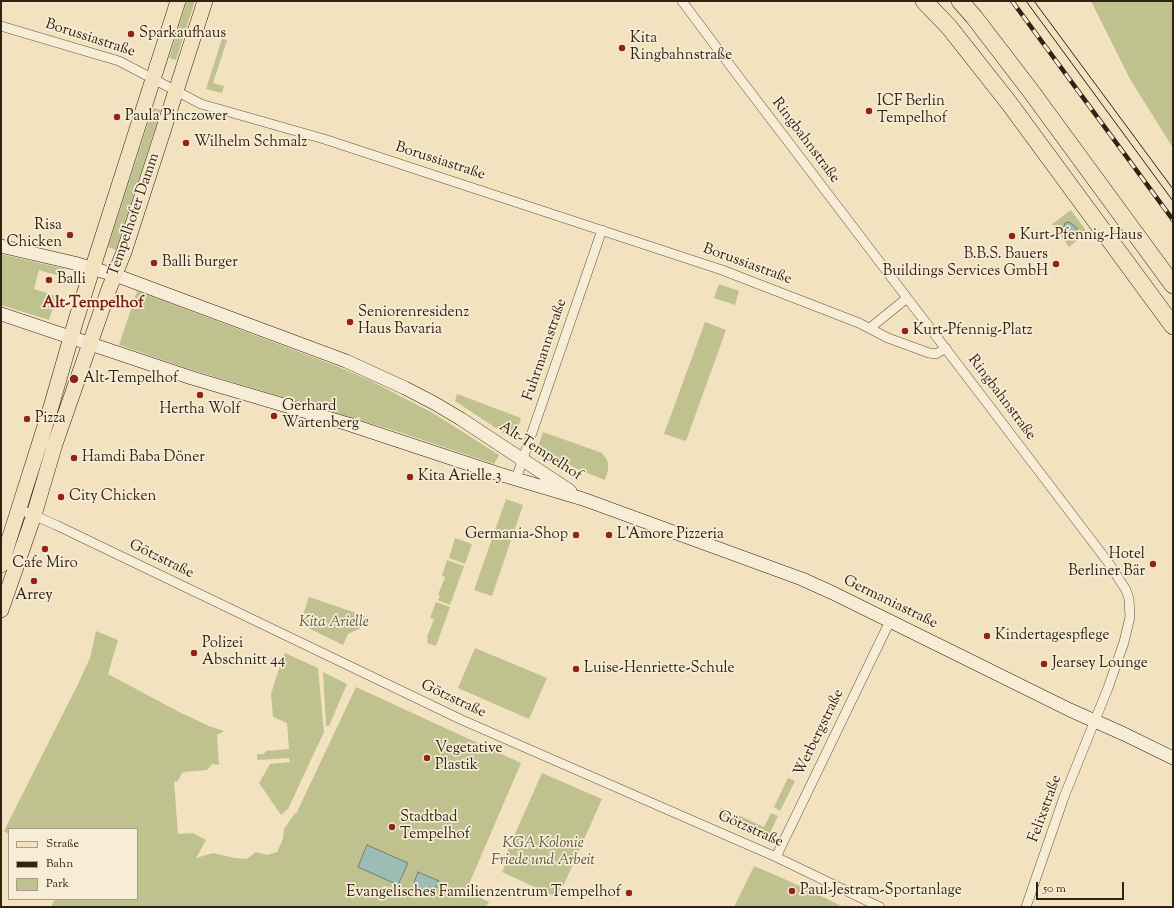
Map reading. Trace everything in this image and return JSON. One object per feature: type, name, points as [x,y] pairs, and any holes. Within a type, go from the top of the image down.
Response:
[{"type":"highway","points":[[924,1],[949,27],[1009,103],[1173,326]]},
{"type":"highway","points":[[960,1],[1030,90],[1173,285]]},
{"type":"main road","name":"Tempelhofer Damm","points":[[1,565],[51,408],[70,338],[178,1]]},
{"type":"main road","name":"Tempelhofer Damm","points":[[1,610],[34,515],[55,444],[124,252],[205,1]]},
{"type":"street","name":"Ringbahnstraße","points":[[682,1],[1108,562],[1126,590],[1130,607],[1128,628],[1108,688],[1094,721]]},
{"type":"street","name":"Borussiastraße","points":[[1,26],[119,61],[201,104],[324,140],[728,272],[859,323],[888,338],[933,354],[946,348]]},
{"type":"street","name":"Fuhrmannstraße","points":[[516,479],[602,230]]},
{"type":"street","name":"Alt-Tempelhof","points":[[1,246],[93,268],[115,275],[373,373],[434,403],[461,419],[583,499]]},
{"type":"street","points":[[870,328],[907,298]]},
{"type":"street","name":"Alt-Tempelhof","points":[[1,314],[199,380],[386,436],[516,479],[583,499]]},
{"type":"street","name":"Germaniastraße","points":[[583,499],[802,579],[1173,758]]},
{"type":"street","name":"Götzstraße","points":[[19,509],[462,720],[776,857],[880,907]]},
{"type":"street","name":"Werbergstraße","points":[[776,857],[890,621]]},
{"type":"street","name":"Felixstraße","points":[[1026,907],[1064,797],[1094,721]]},
{"type":"green space","points":[[187,1],[195,1],[176,60],[169,58]]},
{"type":"green space","points":[[1091,1],[1173,1],[1173,148],[1130,79]]},
{"type":"green space","points":[[222,39],[227,40],[213,83],[224,86],[222,93],[206,89]]},
{"type":"green space","points":[[153,108],[161,110],[116,250],[108,247]]},
{"type":"green space","points":[[1071,210],[1087,232],[1069,247],[1052,224]]},
{"type":"green space","points":[[1,254],[65,269],[63,277],[39,270],[34,289],[57,296],[49,320],[1,305]]},
{"type":"green space","points":[[719,284],[739,291],[735,305],[714,298]]},
{"type":"green space","points":[[137,291],[339,367],[371,381],[433,413],[499,455],[494,464],[396,431],[189,369],[119,345]]},
{"type":"green space","points":[[705,322],[726,330],[686,441],[664,434]]},
{"type":"green space","points":[[457,394],[521,418],[516,435],[508,436],[455,401]]},
{"type":"green space","points":[[543,432],[602,453],[608,463],[608,470],[605,480],[577,469],[538,447]]},
{"type":"green space","points":[[506,499],[523,505],[492,596],[474,590]]},
{"type":"green space","points":[[455,538],[472,544],[465,564],[449,558]]},
{"type":"green space","points":[[447,560],[464,566],[450,605],[438,600],[440,596],[438,595],[445,577],[442,576]]},
{"type":"green space","name":"Kita Arielle","points":[[309,597],[365,616],[361,628],[348,634],[343,645],[300,624]]},
{"type":"green space","points":[[436,602],[450,607],[436,646],[427,643],[427,637],[434,619],[430,618]]},
{"type":"green space","points":[[96,631],[118,640],[108,674],[179,712],[209,726],[224,731],[217,735],[219,765],[212,764],[207,770],[183,772],[177,782],[174,781],[178,834],[193,833],[206,840],[196,858],[213,853],[247,859],[256,852],[267,855],[277,852],[283,839],[284,829],[295,813],[296,814],[356,687],[521,763],[466,891],[489,902],[486,907],[51,907],[54,900],[138,900],[138,828],[8,828],[8,833],[4,831],[90,658]]},
{"type":"green space","points":[[475,648],[547,678],[529,719],[458,688]]},
{"type":"green space","points":[[285,653],[318,668],[324,732],[288,809],[281,815],[259,783],[270,764],[290,762],[289,758],[257,760],[257,754],[264,754],[266,751],[289,749],[287,723],[273,717],[271,694]]},
{"type":"green space","points":[[323,672],[347,684],[329,726],[326,726]]},
{"type":"green space","name":"KGA Kolonie Friede und Arbeit","points":[[542,773],[602,799],[558,898],[502,872],[505,865],[502,863]]},
{"type":"green space","points":[[788,778],[795,781],[780,811],[774,807]]},
{"type":"green space","points":[[721,808],[727,811],[726,813],[734,817],[736,814],[764,827],[771,813],[778,816],[768,837],[718,814]]},
{"type":"green space","points":[[754,866],[780,877],[844,907],[734,907]]},
{"type":"water","points":[[1069,222],[1077,228],[1077,234],[1072,238],[1066,235],[1063,229],[1065,223]]},
{"type":"water","points":[[367,845],[408,863],[398,885],[358,867]]},
{"type":"water","points":[[418,872],[439,881],[433,894],[413,885]]},
{"type":"tram line","points":[[1026,1],[1173,201]]},
{"type":"tram line","points":[[1034,1],[1173,189]]},
{"type":"railway","points":[[1012,1],[1173,220]]},
{"type":"place","name":"Sparkaufhaus","points":[[131,34]]},
{"type":"place","name":"Kita Ringbahnstraße","points":[[622,48]]},
{"type":"place","name":"ICF Berlin Tempelhof","points":[[869,111]]},
{"type":"place","name":"Paula Pinczower","points":[[117,117]]},
{"type":"place","name":"Wilhelm Schmalz","points":[[186,143]]},
{"type":"place","name":"Risa Chicken","points":[[70,235]]},
{"type":"place","name":"Kurt-Pfennig-Haus","points":[[1012,236]]},
{"type":"place","name":"Balli Burger","points":[[154,263]]},
{"type":"place","name":"B.B.S. Bauers Buildings Services GmbH","points":[[1056,264]]},
{"type":"place","name":"Balli","points":[[49,280]]},
{"type":"place","name":"Seniorenresidenz Haus Bavaria","points":[[350,322]]},
{"type":"place","name":"Kurt-Pfennig-Platz","points":[[905,331]]},
{"type":"place","name":"Alt-Tempelhof","points":[[74,379]]},
{"type":"place","name":"Hertha Wolf","points":[[200,395]]},
{"type":"place","name":"Gerhard Wartenberg","points":[[274,416]]},
{"type":"place","name":"Pizza","points":[[27,419]]},
{"type":"place","name":"Hamdi Baba Döner","points":[[74,458]]},
{"type":"place","name":"Kita Arielle 3","points":[[410,477]]},
{"type":"place","name":"City Chicken","points":[[61,497]]},
{"type":"place","name":"Germania-Shop","points":[[576,535]]},
{"type":"place","name":"L'Amore Pizzeria","points":[[609,535]]},
{"type":"place","name":"Cafe Miro","points":[[45,549]]},
{"type":"place","name":"Hotel Berliner Bär","points":[[1153,564]]},
{"type":"place","name":"Arrey","points":[[34,581]]},
{"type":"place","name":"Kindertagespflege","points":[[987,636]]},
{"type":"place","name":"Polizei Abschnitt 44","points":[[194,653]]},
{"type":"place","name":"Jearsey Lounge","points":[[1044,664]]},
{"type":"place","name":"Luise-Henriette-Schule","points":[[576,669]]},
{"type":"place","name":"Vegetative Plastik","points":[[427,758]]},
{"type":"place","name":"Stadtbad Tempelhof","points":[[392,827]]},
{"type":"place","name":"Paul-Jestram-Sportanlage","points":[[792,891]]},
{"type":"place","name":"Evangelisches Familienzentrum Tempelhof","points":[[629,893]]},
{"type":"district","name":"Alt-Tempelhof","points":[[93,304]]}]
